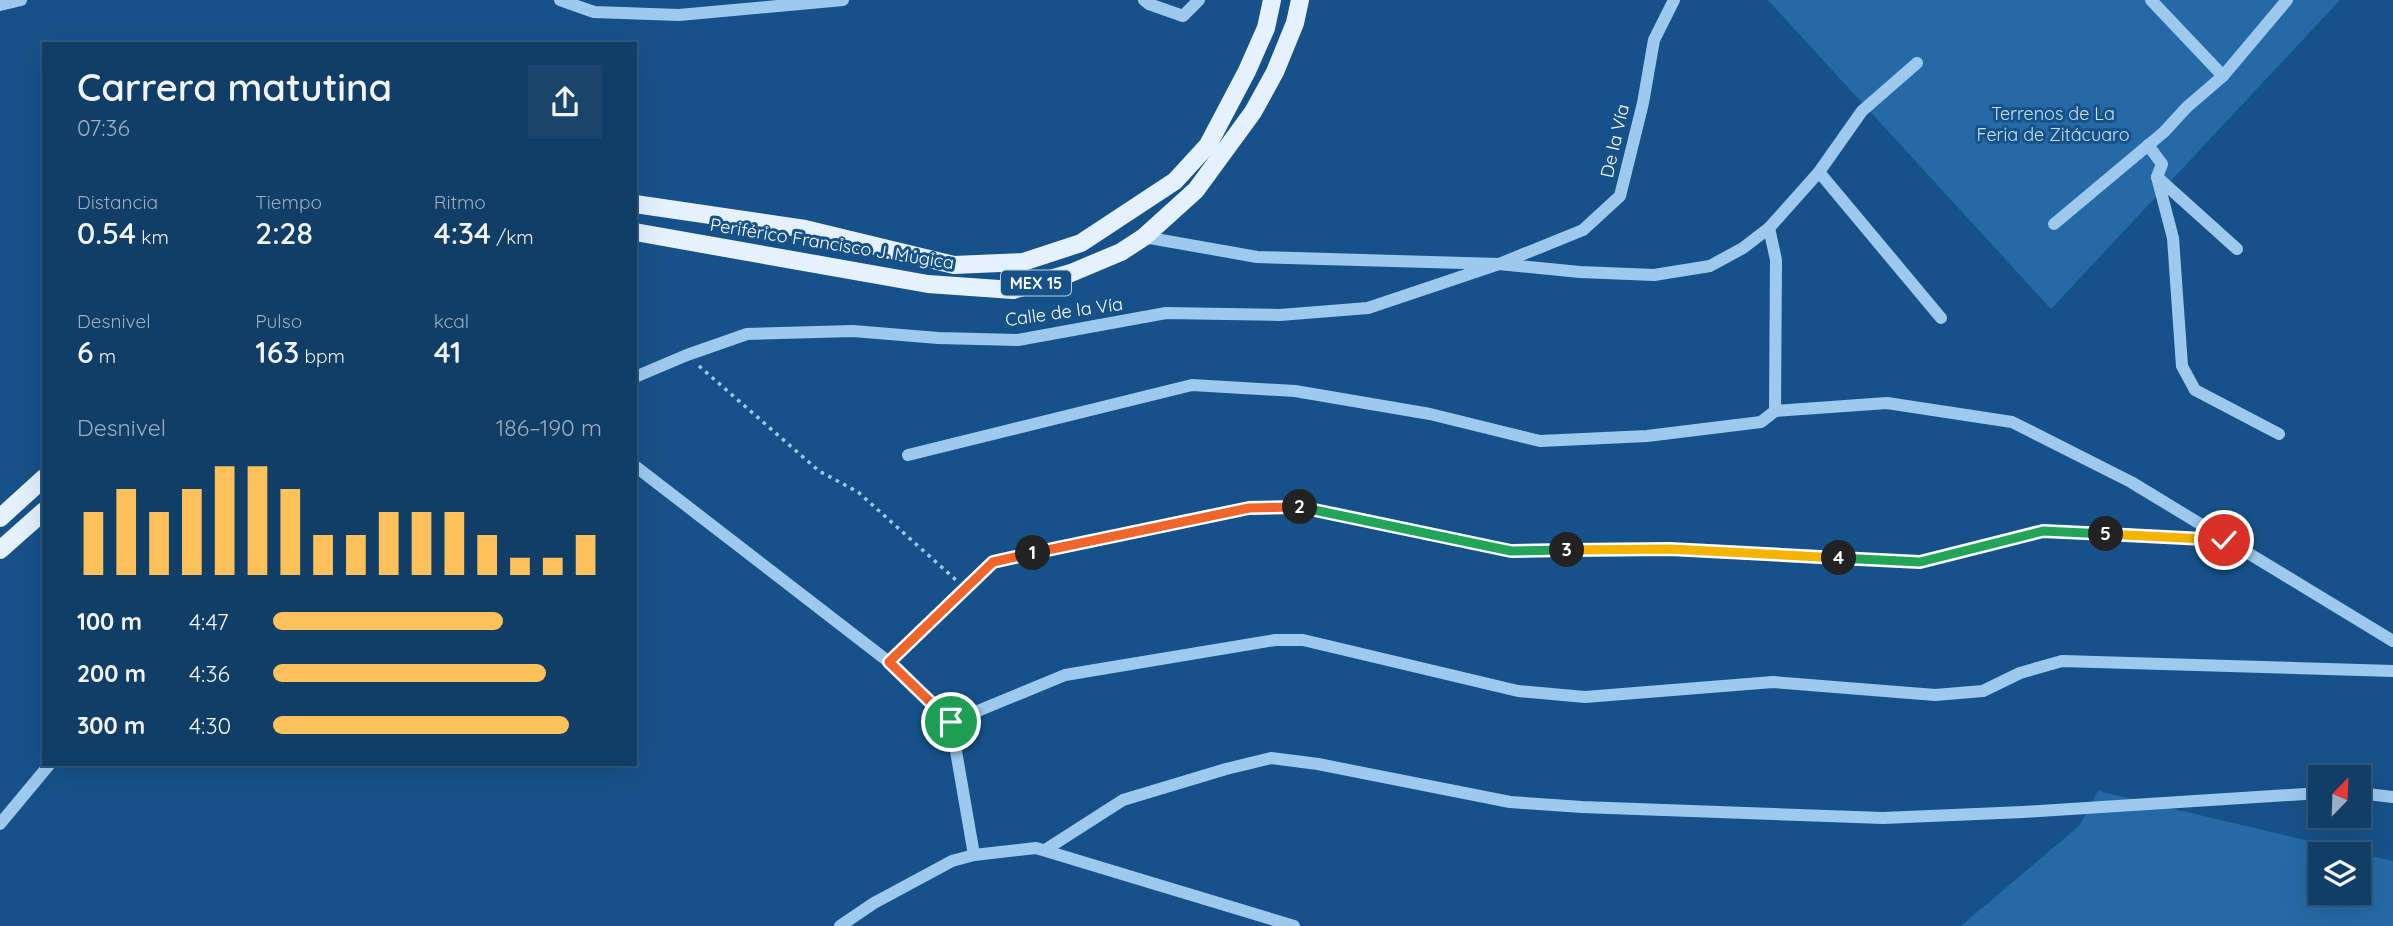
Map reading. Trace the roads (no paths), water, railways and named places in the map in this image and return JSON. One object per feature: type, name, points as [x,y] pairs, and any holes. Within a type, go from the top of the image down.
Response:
[{"type":"main road","name":"Periférico Francisco J. Múgica","points":[[637,204],[805,229],[954,265],[1023,262],[1081,243],[1175,181],[1208,145],[1266,28],[1272,0]]},
{"type":"main road","name":"Periférico Francisco J. Múgica","points":[[637,232],[928,284],[1013,290],[1071,273],[1121,252],[1144,237],[1196,190],[1253,112],[1275,72],[1300,0]]},
{"type":"main road","points":[[0,518],[42,480]]},
{"type":"main road","points":[[0,550],[42,513]]},
{"type":"street","points":[[0,5],[21,0]]},
{"type":"street","points":[[560,0],[594,12],[680,15],[844,0]]},
{"type":"street","points":[[1144,0],[1183,16],[1199,0]]},
{"type":"street","name":"De la Vía","points":[[1499,264],[1583,230],[1620,196],[1643,103],[1654,40],[1674,0]]},
{"type":"street","points":[[2151,0],[2223,76]]},
{"type":"street","points":[[2054,224],[2164,132],[2187,107],[2223,76],[2287,0]]},
{"type":"street","points":[[1144,237],[1257,257],[1499,264],[1580,272],[1654,275],[1710,266],[1743,248],[1769,228],[1819,172],[1862,111],[1917,63]]},
{"type":"street","points":[[2148,145],[2162,164],[2157,177],[2174,238],[2182,366],[2195,390],[2279,434]]},
{"type":"street","points":[[1819,172],[1941,318]]},
{"type":"street","points":[[2157,177],[2237,249]]},
{"type":"street","points":[[1769,228],[1776,260],[1775,411]]},
{"type":"street","name":"Calle de la Vía","points":[[637,376],[747,334],[853,331],[938,338],[1018,340],[1166,313],[1280,315],[1368,307],[1499,264]]},
{"type":"street","points":[[908,455],[1192,385],[1295,391],[1430,414],[1540,441],[1647,436],[1761,422],[1775,411],[1887,403],[2012,422],[2131,482],[2393,641]]},
{"type":"street","points":[[637,468],[889,662],[951,722],[974,855]]},
{"type":"street","points":[[889,662],[993,562],[1249,508],[1300,507],[1511,551],[1670,549],[1920,562],[2043,531],[2224,540]]},
{"type":"street","points":[[951,722],[1065,675],[1275,640],[1304,640],[1518,691],[1585,697],[1773,682],[1935,695],[1983,691],[2020,673],[2062,661],[2393,671]]},
{"type":"street","points":[[1045,850],[1123,800],[1271,758],[1318,764],[1510,802],[1883,818],[2308,794]]},
{"type":"street","points":[[0,824],[48,766]]},
{"type":"street","points":[[2371,794],[2393,797]]},
{"type":"street","points":[[840,926],[874,902],[952,861],[974,855],[1036,848],[1294,926]]},
{"type":"park label","name":"Terrenos de La Feria de Zitácuaro","points":[[2053,124]]}]
